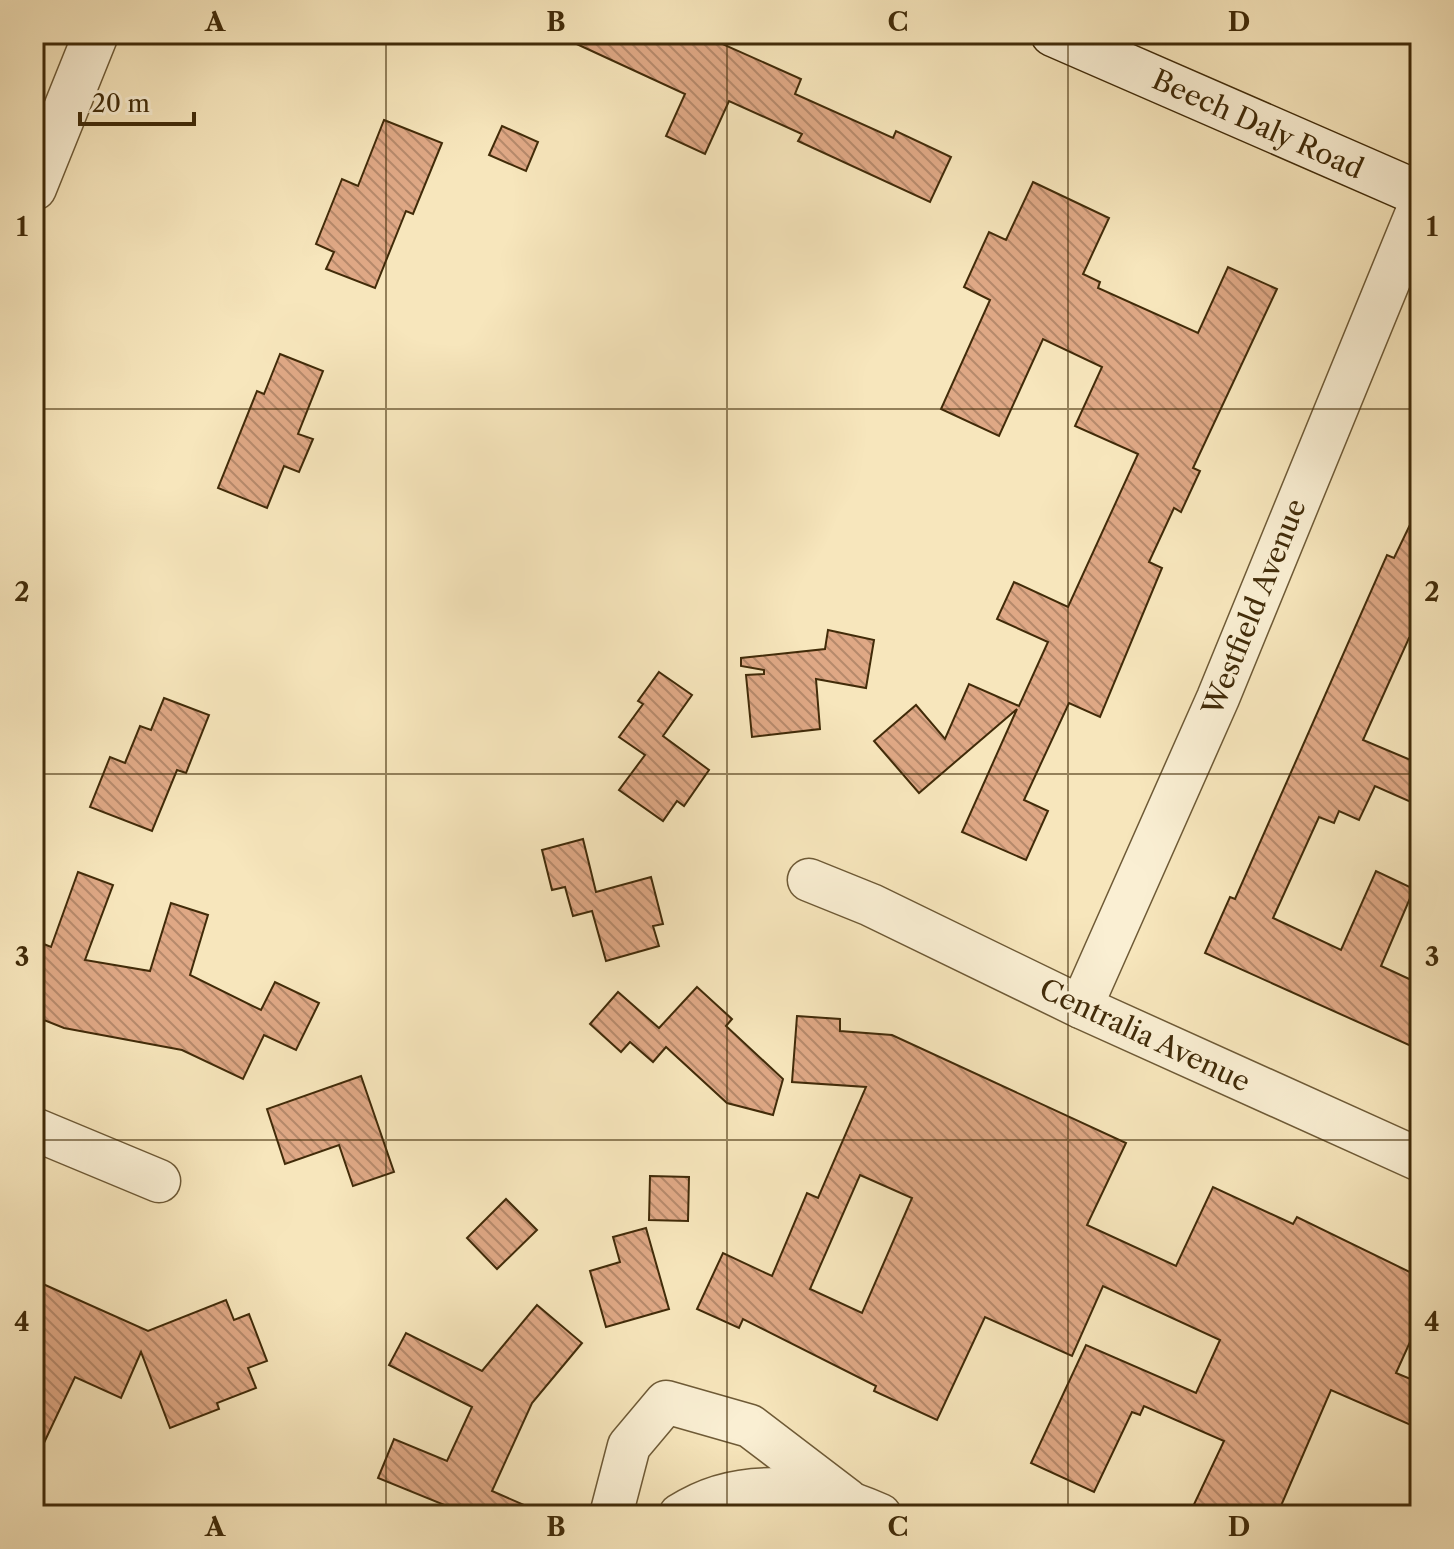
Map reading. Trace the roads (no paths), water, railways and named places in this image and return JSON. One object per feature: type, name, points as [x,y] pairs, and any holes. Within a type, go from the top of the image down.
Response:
[{"type":"main road","points":[[34,188],[96,34]]},
{"type":"main road","name":"Beech Daly Road","points":[[1053,34],[1420,194]]},
{"type":"street","name":"Westfield Avenue","points":[[1081,1007],[1218,698],[1420,205]]},
{"type":"street","name":"Centralia Avenue","points":[[809,880],[871,905],[1081,1007],[1420,1160]]},
{"type":"street","points":[[34,1129],[159,1181]]},
{"type":"street","points":[[611,1515],[629,1446],[666,1402],[750,1426],[864,1508]]},
{"type":"street","points":[[688,1511],[741,1492],[779,1488],[864,1508]]}]
